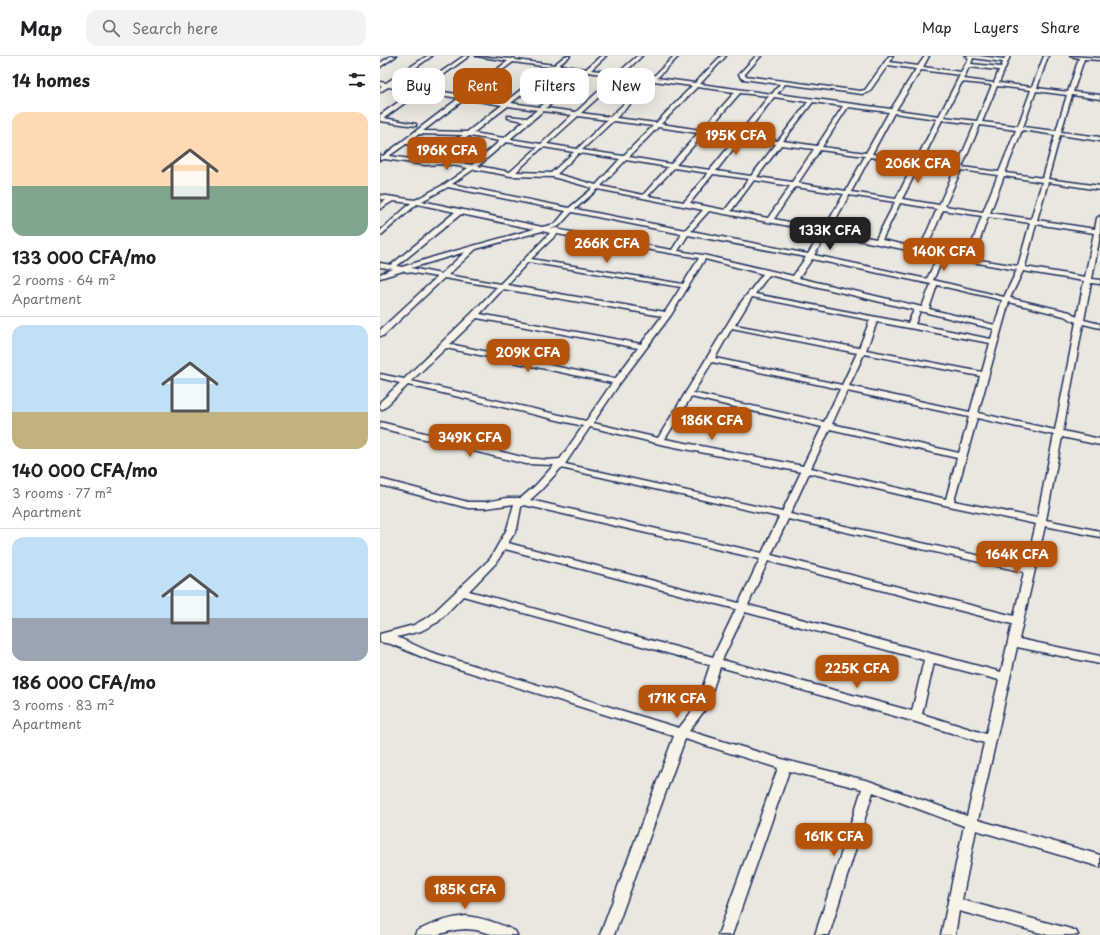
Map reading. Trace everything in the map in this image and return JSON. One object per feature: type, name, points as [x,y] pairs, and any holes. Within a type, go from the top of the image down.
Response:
[{"type":"street","points":[[380,65],[394,56]]},
{"type":"street","points":[[380,90],[430,56]]},
{"type":"street","points":[[445,72],[467,56]]},
{"type":"street","points":[[478,56],[571,68]]},
{"type":"street","points":[[503,68],[518,56]]},
{"type":"street","points":[[512,100],[568,56]]},
{"type":"street","points":[[589,68],[604,56]]},
{"type":"street","points":[[626,68],[640,56]]},
{"type":"street","points":[[655,77],[678,56]]},
{"type":"street","points":[[381,277],[402,269],[475,247],[546,230],[557,225],[563,217],[597,188],[724,56]]},
{"type":"street","points":[[759,56],[742,76],[783,83],[864,92],[891,56]]},
{"type":"street","points":[[795,278],[826,232],[892,112],[927,56]]},
{"type":"street","points":[[922,251],[1007,58],[967,56]]},
{"type":"street","points":[[878,241],[971,56]]},
{"type":"street","points":[[968,260],[1001,174],[1021,128],[1046,56]]},
{"type":"street","points":[[1072,56],[1100,59]]},
{"type":"street","points":[[949,503],[972,414],[999,328],[1006,299],[1021,268],[1044,181],[1082,57]]},
{"type":"street","points":[[886,63],[963,74]]},
{"type":"street","points":[[967,64],[1002,69]]},
{"type":"street","points":[[655,79],[739,92],[980,122],[1100,139]]},
{"type":"street","points":[[960,80],[1035,88],[1100,98]]},
{"type":"street","points":[[685,205],[783,83]]},
{"type":"street","points":[[380,84],[392,86]]},
{"type":"street","points":[[644,198],[739,92]]},
{"type":"street","points":[[512,174],[540,146],[597,94]]},
{"type":"street","points":[[726,212],[778,142],[811,101]]},
{"type":"street","points":[[380,118],[400,104]]},
{"type":"street","points":[[382,158],[455,104]]},
{"type":"street","points":[[405,142],[451,144],[459,141],[507,104],[820,147],[1100,188]]},
{"type":"street","points":[[380,234],[416,202],[447,185],[474,166],[548,104]]},
{"type":"street","points":[[554,175],[627,104]]},
{"type":"street","points":[[770,220],[847,105]]},
{"type":"street","points":[[510,117],[530,120]]},
{"type":"street","points":[[380,118],[414,125]]},
{"type":"street","points":[[418,132],[468,134],[624,160],[672,166],[1099,232]]},
{"type":"street","points":[[382,158],[425,163],[446,162],[512,174],[554,175],[597,188],[644,198],[770,220],[968,260],[1100,282]]},
{"type":"street","points":[[447,185],[571,211],[810,256],[932,282],[1067,314],[1080,321],[1100,326]]},
{"type":"street","points":[[380,197],[416,202],[546,230],[557,230],[703,257],[999,328]]},
{"type":"street","points":[[380,207],[391,199]]},
{"type":"street","points":[[674,252],[686,233],[707,209]]},
{"type":"street","points":[[392,267],[460,211]]},
{"type":"street","points":[[948,935],[971,823],[1041,522],[1088,280],[1099,232],[1100,218]]},
{"type":"street","points":[[380,407],[475,315],[526,260],[557,230]]},
{"type":"street","points":[[380,334],[440,277],[475,247]]},
{"type":"street","points":[[911,325],[921,309],[942,255]]},
{"type":"street","points":[[381,638],[417,628],[429,622],[439,615],[493,562],[513,525],[516,508],[521,501],[538,488],[561,463],[666,315],[703,257]]},
{"type":"street","points":[[526,260],[684,286]]},
{"type":"street","points":[[380,265],[440,277],[502,285],[666,315]]},
{"type":"street","points":[[660,440],[710,358],[751,295],[768,272]]},
{"type":"street","points":[[751,295],[994,342]]},
{"type":"street","points":[[475,315],[643,347]]},
{"type":"street","points":[[607,935],[681,732],[702,707],[716,662],[845,388],[862,351],[874,319]]},
{"type":"street","points":[[731,326],[984,375]]},
{"type":"street","points":[[444,344],[617,382]]},
{"type":"street","points":[[710,358],[1100,442]]},
{"type":"street","points":[[380,376],[588,425],[807,470],[949,503],[1100,534]]},
{"type":"street","points":[[688,394],[961,456]]},
{"type":"street","points":[[380,425],[526,461],[561,463],[1030,570]]},
{"type":"street","points":[[380,482],[468,505],[486,505],[507,501],[521,501],[766,557],[1017,621]]},
{"type":"street","points":[[503,545],[631,577],[741,608],[1005,677]]},
{"type":"street","points":[[461,592],[916,717],[991,740]]},
{"type":"street","points":[[381,638],[393,640],[427,655],[785,765],[869,786],[971,823],[1100,861]]},
{"type":"street","points":[[1012,642],[1100,660]]},
{"type":"street","points":[[916,717],[930,658]]},
{"type":"street","points":[[725,935],[785,765]]},
{"type":"street","points":[[822,935],[869,786]]},
{"type":"street","points":[[954,904],[1071,935]]},
{"type":"street","points":[[422,935],[437,926],[466,922],[484,926],[510,935]]}]
